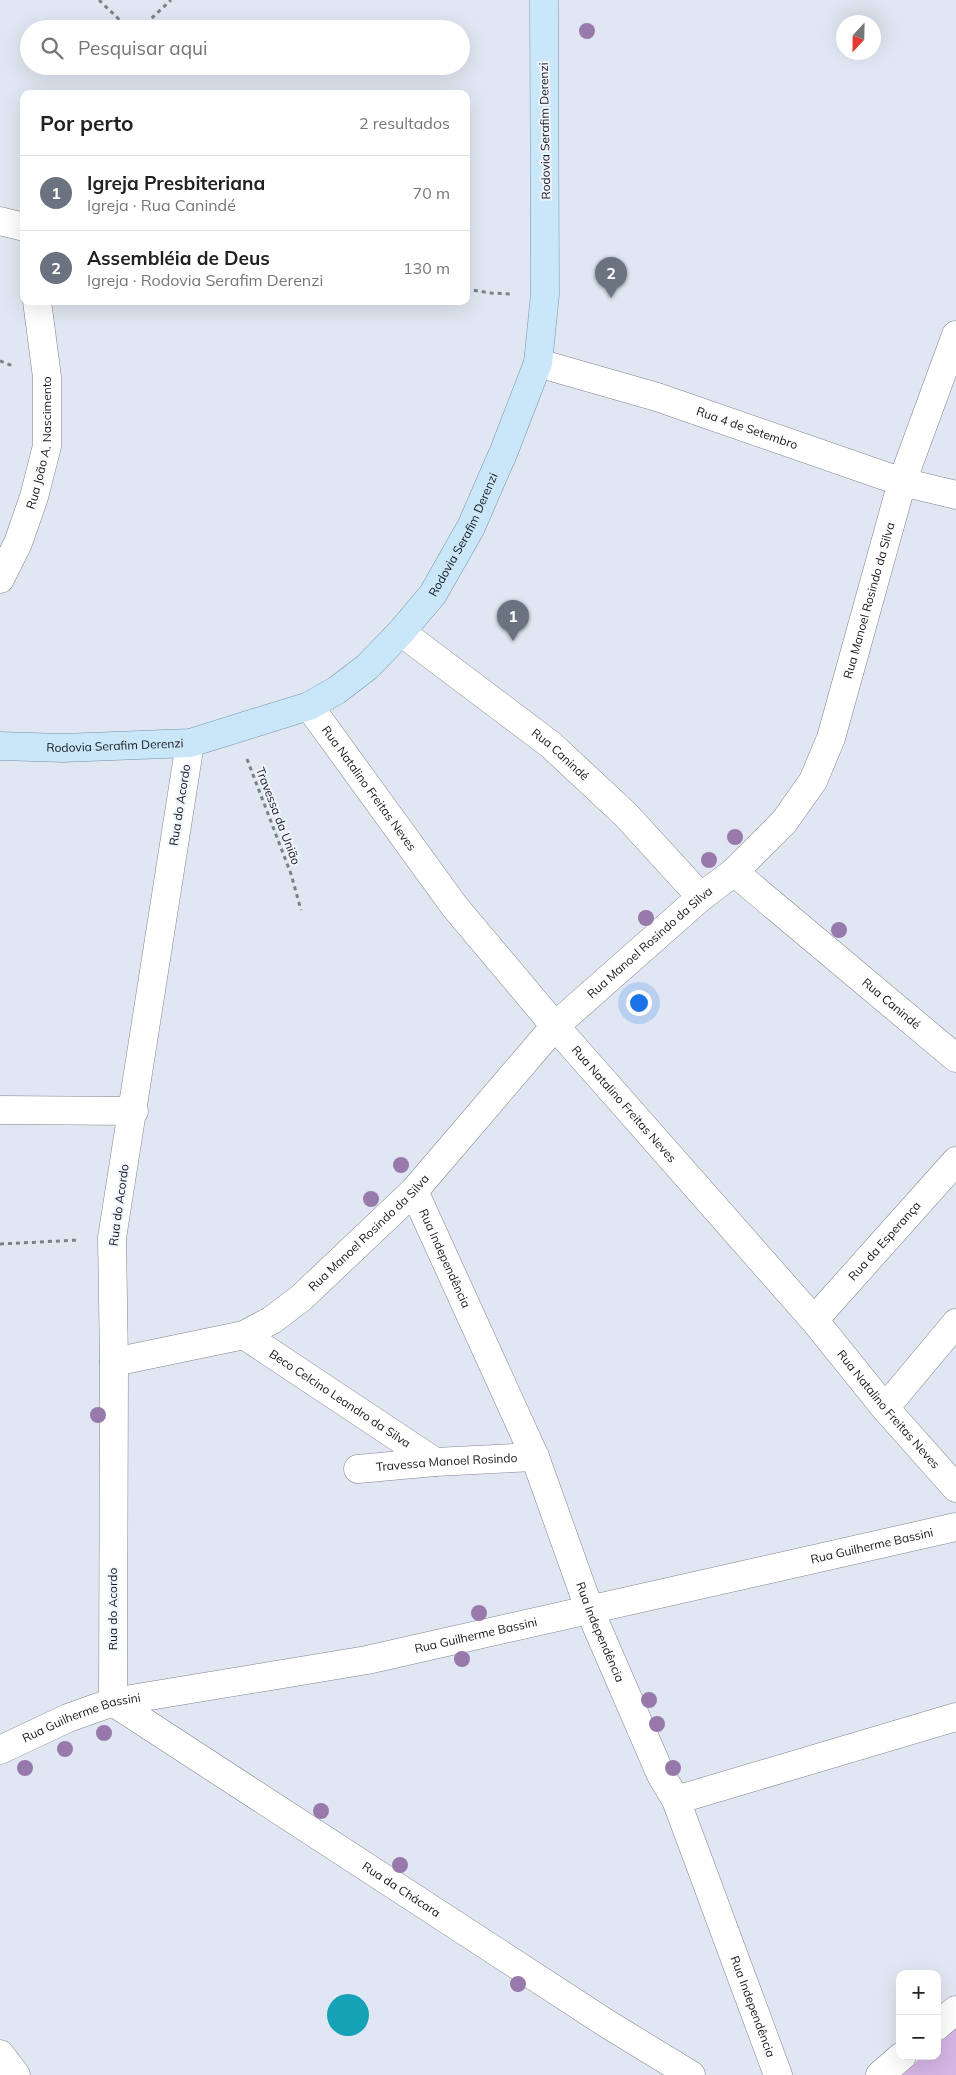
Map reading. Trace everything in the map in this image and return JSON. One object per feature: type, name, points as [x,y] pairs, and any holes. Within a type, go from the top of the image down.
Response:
[{"type":"main road","name":"Rodovia Serafim Derenzi","points":[[0,746],[63,748],[190,743],[309,706],[337,690],[367,667],[434,594],[471,527],[518,417],[538,363],[545,294],[544,0]]},
{"type":"street","points":[[0,221],[20,226]]},
{"type":"street","name":"Rua João A. Nascimento","points":[[0,579],[18,542],[34,497],[47,446],[47,377],[38,305]]},
{"type":"street","name":"Rua Manoel Rosindo da Silva","points":[[114,1362],[244,1335],[272,1320],[301,1298],[414,1191],[555,1026],[701,897],[734,872],[784,822],[813,781],[831,738],[902,482],[956,335]]},
{"type":"street","name":"Rua 4 de Setembro","points":[[538,363],[657,397],[902,482],[956,495]]},
{"type":"street","name":"Rua Canindé","points":[[401,632],[551,745],[626,815],[701,897]]},
{"type":"street","name":"Rua Natalino Freitas Neves","points":[[309,706],[455,907],[555,1026],[814,1320],[885,1408],[956,1488]]},
{"type":"street","name":"Rua do Acordo","points":[[113,1702],[114,1362],[112,1238],[134,1112],[190,743]]},
{"type":"street","name":"Rua Canindé","points":[[734,872],[956,1058]]},
{"type":"street","points":[[0,1110],[134,1112]]},
{"type":"street","name":"Rua da Esperança","points":[[814,1320],[956,1161]]},
{"type":"street","name":"Rua Independência","points":[[414,1191],[535,1457],[590,1611],[661,1775],[676,1800],[778,2075]]},
{"type":"street","points":[[885,1408],[956,1323]]},
{"type":"street","name":"Beco Celcino Leandro da Silva","points":[[244,1335],[435,1462]]},
{"type":"street","name":"Travessa Manoel Rosindo","points":[[358,1468],[535,1457]]},
{"type":"street","name":"Rua Guilherme Bassini","points":[[0,1750],[68,1718],[113,1702],[367,1660],[956,1527]]},
{"type":"street","name":"Rua da Chácara","points":[[113,1702],[609,2025],[690,2075]]},
{"type":"street","points":[[676,1800],[956,1717]]},
{"type":"street","points":[[941,2023],[956,2010]]},
{"type":"street","points":[[0,2054],[16,2075]]},
{"type":"street","points":[[880,2075],[897,2060]]},
{"type":"path","points":[[99,0],[120,20]]},
{"type":"path","points":[[150,20],[171,0]]},
{"type":"path","points":[[470,290],[491,293],[545,294]]},
{"type":"path","name":"Travessa da União","points":[[236,730],[291,874],[301,910]]},
{"type":"path","points":[[0,1244],[48,1242]]},
{"type":"shaded area","points":[[956,2026],[956,2075],[903,2075],[919,2060],[941,2060],[941,2040]]},
{"type":"water","points":[[348,1994],[363,2000],[369,2015],[363,2030],[348,2036],[333,2030],[327,2015],[333,2000]]},
{"type":"place","name":"Assembléia de Deus","points":[[611,298]]},
{"type":"place","name":"Igreja Presbiteriana","points":[[513,641]]}]
